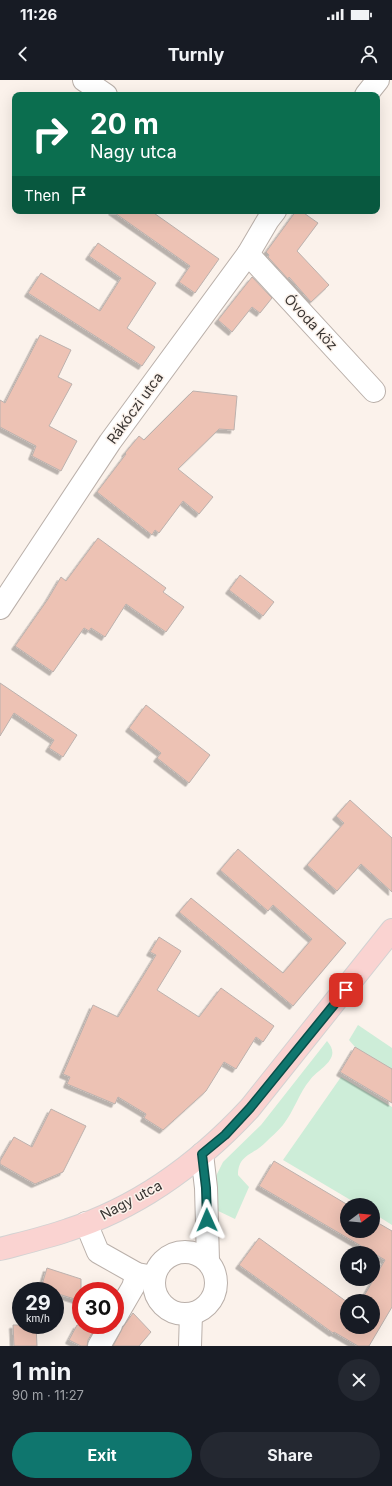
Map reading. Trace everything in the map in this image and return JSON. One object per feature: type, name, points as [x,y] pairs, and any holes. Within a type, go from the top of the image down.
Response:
[{"type":"main road","name":"Nagy utca","points":[[0,1249],[69,1230],[101,1217],[144,1196],[202,1154],[225,1135],[250,1108],[392,930]]},
{"type":"street","points":[[84,80],[102,92]]},
{"type":"street","points":[[368,92],[378,80]]},
{"type":"street","name":"Rákóczi utca","points":[[0,608],[110,442],[248,254],[267,214]]},
{"type":"street","name":"Óvoda köz","points":[[248,254],[374,391]]},
{"type":"street","points":[[202,1154],[206,1188],[208,1262]]},
{"type":"street","points":[[86,1223],[98,1252],[146,1276],[163,1306],[176,1313],[191,1314],[208,1306],[213,1298],[216,1288],[214,1270],[201,1256],[192,1252],[173,1254],[164,1260],[158,1268],[146,1276],[133,1287],[124,1302]]},
{"type":"street","points":[[190,1346],[191,1314]]},
{"type":"street","points":[[99,1346],[106,1334]]},
{"type":"green space","points":[[358,1025],[392,1048],[392,1069],[355,1047],[349,1040]]},
{"type":"green space","points":[[327,1041],[331,1047],[332,1053],[328,1063],[306,1085],[290,1114],[277,1132],[241,1163],[238,1175],[249,1187],[235,1219],[212,1208],[212,1184],[223,1162],[261,1125]]},
{"type":"green space","points":[[341,1077],[392,1107],[392,1225],[380,1217],[380,1198],[347,1198],[283,1160]]},
{"type":"building","points":[[116,214],[155,214],[219,259],[195,293],[179,282],[190,266]]},
{"type":"building","points":[[294,214],[305,214],[318,223],[297,251],[329,285],[311,302],[289,277],[288,279],[268,257],[269,255],[266,252]]},
{"type":"building","points":[[98,243],[156,283],[127,328],[155,347],[142,366],[28,293],[41,273],[100,311],[121,278],[89,256]]},
{"type":"building","points":[[252,277],[272,298],[260,313],[252,307],[232,332],[218,320]]},
{"type":"building","points":[[40,335],[71,350],[58,377],[72,384],[49,426],[77,441],[61,471],[32,456],[36,446],[0,427],[0,400],[5,403]]},
{"type":"building","points":[[193,391],[237,396],[234,430],[219,429],[178,469],[213,497],[199,514],[183,501],[159,533],[155,530],[152,535],[97,492],[139,436],[144,440]]},
{"type":"building","points":[[98,538],[166,588],[163,592],[184,607],[166,632],[126,604],[105,637],[91,628],[89,631],[84,628],[53,672],[15,646],[48,599],[61,577],[66,581]]},
{"type":"building","points":[[240,575],[274,602],[263,616],[229,590]]},
{"type":"building","points":[[0,683],[77,735],[63,757],[49,748],[54,740],[14,713],[0,736]]},
{"type":"building","points":[[146,705],[210,755],[189,783],[157,758],[161,753],[129,728]]},
{"type":"building","points":[[350,800],[392,838],[392,892],[361,864],[337,891],[307,865],[344,823],[336,816]]},
{"type":"building","points":[[238,849],[346,943],[293,1006],[179,912],[191,898],[283,973],[312,939],[273,905],[268,911],[220,870]]},
{"type":"building","points":[[159,937],[181,951],[157,990],[199,1017],[221,988],[274,1026],[263,1042],[256,1037],[236,1069],[224,1062],[206,1091],[163,1130],[144,1118],[146,1114],[118,1097],[115,1104],[67,1084],[70,1077],[63,1074],[93,1005],[118,1017],[156,955],[150,952]]},
{"type":"building","points":[[355,1047],[392,1069],[392,1103],[340,1072]]},
{"type":"building","points":[[51,1109],[86,1126],[63,1172],[35,1184],[0,1164],[0,1161],[14,1137],[32,1147]]},
{"type":"building","points":[[274,1161],[340,1200],[340,1234],[259,1186]]},
{"type":"building","points":[[380,1224],[392,1231],[392,1307],[380,1327],[380,1294],[365,1294],[370,1286],[380,1286],[380,1269],[385,1260],[380,1257],[380,1246],[361,1246],[348,1238],[380,1238]]},
{"type":"building","points":[[259,1238],[340,1297],[340,1334],[376,1334],[369,1346],[358,1346],[334,1332],[333,1333],[239,1265]]},
{"type":"building","points":[[47,1268],[81,1279],[81,1282],[72,1282],[72,1298],[64,1296],[64,1282],[43,1282]]},
{"type":"building","points":[[133,1313],[151,1332],[139,1346],[113,1346],[119,1334],[124,1334],[124,1326]]},
{"type":"building","points":[[13,1334],[36,1334],[37,1346],[14,1346]]},
{"type":"building","points":[[72,1334],[92,1334],[88,1340],[87,1346],[81,1346],[69,1340]]},
{"type":"route","points":[[207,1220],[206,1188],[202,1154],[225,1135],[250,1108],[346,990]]}]
